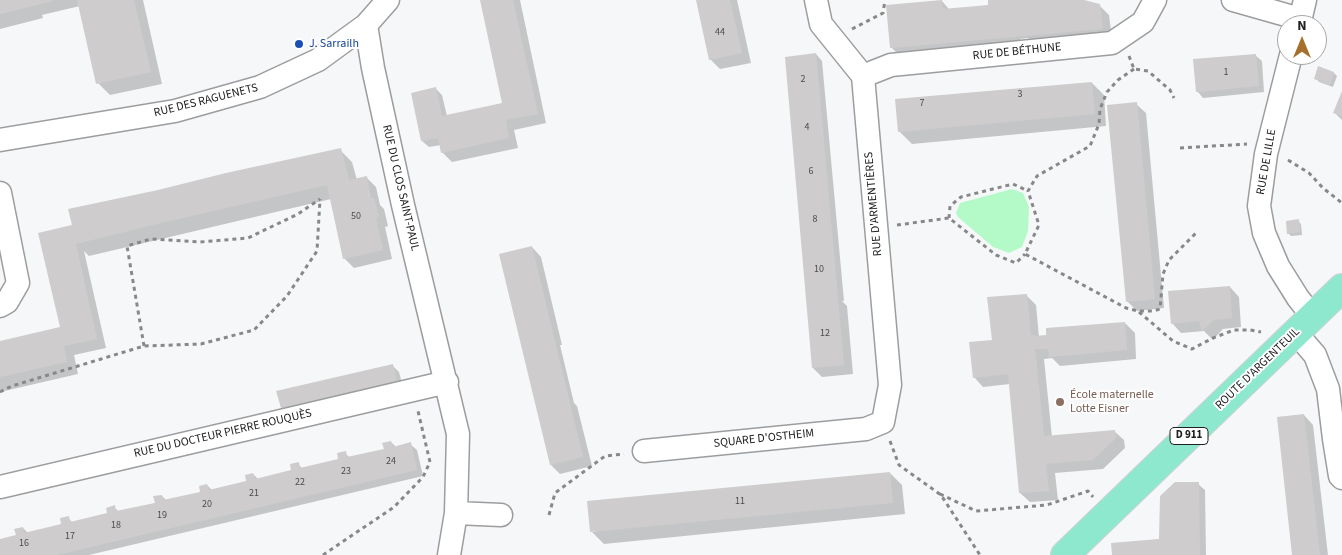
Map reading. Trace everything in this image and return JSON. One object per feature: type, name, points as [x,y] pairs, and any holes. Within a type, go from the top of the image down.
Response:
[{"type":"main road","name":"ROUTE D'ARGENTEUIL","points":[[1065,555],[1342,288]]},
{"type":"street","points":[[366,25],[388,0]]},
{"type":"street","points":[[816,0],[821,24],[863,76]]},
{"type":"street","name":"RUE DE BÉTHUNE","points":[[863,76],[891,65],[1112,43],[1143,22],[1155,0]]},
{"type":"street","points":[[1233,0],[1301,15]]},
{"type":"street","name":"RUE DES RAGUENETS","points":[[0,140],[175,111],[260,88],[318,60],[366,25]]},
{"type":"street","name":"RUE DU CLOS SAINT-PAUL","points":[[366,25],[373,68],[403,205],[458,434],[456,513],[449,555]]},
{"type":"street","name":"RUE DE LILLE","points":[[1288,65],[1267,150],[1259,206],[1264,233],[1278,266],[1298,298],[1296,332],[1315,355],[1328,389],[1334,439],[1340,476],[1342,478]]},
{"type":"street","name":"RUE D'ARMENTIÈRES","points":[[863,76],[890,385],[883,422]]},
{"type":"street","points":[[0,193],[18,283],[8,302],[0,306]]},
{"type":"street","name":"RUE DU DOCTEUR PIERRE ROUQUÈS","points":[[0,486],[446,382]]},
{"type":"street","name":"SQUARE D'OSTHEIM","points":[[644,451],[866,429],[883,422]]},
{"type":"street","points":[[456,513],[501,515]]},
{"type":"path","points":[[833,39],[883,13],[884,0]]},
{"type":"path","points":[[1125,34],[1134,69]]},
{"type":"path","points":[[1028,191],[1037,176],[1090,146],[1099,124],[1100,109],[1107,92],[1118,80],[1134,69],[1148,71],[1170,90],[1174,98]]},
{"type":"path","points":[[1180,148],[1246,144],[1267,150],[1309,173],[1322,188],[1342,203]]},
{"type":"path","points":[[876,228],[949,218],[996,255],[1016,263],[1025,254],[1039,226],[1028,191],[1013,184],[962,197],[950,206],[949,218]]},
{"type":"path","points":[[0,392],[12,386],[144,346],[201,344],[254,330],[287,296],[317,251],[320,200],[298,214],[248,238],[200,242],[151,239],[127,246],[144,346]]},
{"type":"path","points":[[1025,254],[1126,308],[1138,311],[1153,311],[1160,309],[1163,274],[1169,260],[1196,233]]},
{"type":"path","points":[[1138,311],[1173,341],[1192,349],[1234,330],[1250,330],[1265,333],[1296,332]]},
{"type":"path","points":[[323,555],[394,507],[423,476],[430,462],[413,390]]},
{"type":"path","points":[[883,422],[899,465],[940,494],[976,511],[1047,505],[1088,491],[1108,514]]},
{"type":"path","points":[[549,515],[555,493],[605,456],[644,451]]},
{"type":"path","points":[[940,494],[980,555]]},
{"type":"green space","points":[[1012,189],[1023,193],[1029,207],[1028,231],[1022,247],[1009,253],[993,247],[958,217],[956,213],[960,203]]},
{"type":"building","points":[[0,0],[53,0],[53,1],[0,14]]},
{"type":"building","points":[[77,0],[134,0],[151,72],[96,84]]},
{"type":"building","points":[[480,0],[513,0],[538,114],[506,120],[509,138],[441,153],[438,138],[421,141],[411,93],[436,87],[442,116],[502,103]]},
{"type":"building","points":[[696,0],[730,0],[742,53],[709,60]]},
{"type":"building","points":[[942,0],[943,9],[988,5],[988,0],[1084,0],[1100,4],[1103,29],[890,48],[886,5]]},
{"type":"building","points":[[816,53],[844,365],[812,368],[785,57]]},
{"type":"building","points":[[1256,54],[1259,86],[1196,92],[1193,59]]},
{"type":"building","points":[[1318,66],[1334,72],[1330,85],[1314,79]]},
{"type":"building","points":[[1092,82],[1095,114],[898,132],[895,99]]},
{"type":"building","points":[[1342,91],[1342,116],[1333,113]]},
{"type":"building","points":[[1137,102],[1155,299],[1126,302],[1107,105]]},
{"type":"building","points":[[341,148],[349,180],[367,176],[371,198],[374,198],[379,217],[376,218],[383,250],[343,259],[327,185],[76,244],[97,339],[64,346],[67,362],[0,377],[0,341],[60,327],[38,233],[72,225],[68,209]]},
{"type":"building","points":[[1299,219],[1300,232],[1287,234],[1286,221]]},
{"type":"building","points":[[532,246],[583,457],[550,465],[499,254]]},
{"type":"building","points":[[1230,286],[1232,318],[1214,320],[1202,331],[1199,321],[1171,324],[1168,291]]},
{"type":"building","points":[[1027,294],[1031,335],[1046,335],[1046,328],[1125,322],[1127,350],[1049,357],[1048,349],[1035,349],[1044,436],[1115,430],[1116,438],[1093,460],[1046,464],[1049,491],[1019,493],[1008,374],[973,378],[969,342],[992,340],[987,297]]},
{"type":"building","points":[[393,364],[397,381],[281,408],[276,391]]},
{"type":"building","points":[[1304,414],[1320,555],[1292,555],[1277,417]]},
{"type":"building","points":[[391,441],[393,447],[411,442],[417,470],[57,555],[0,555],[0,539],[16,535],[14,529],[23,527],[24,533],[61,524],[60,518],[69,516],[70,522],[107,513],[106,508],[115,505],[116,511],[155,503],[153,496],[162,495],[163,500],[200,492],[199,486],[207,484],[209,490],[246,481],[245,475],[253,473],[255,479],[291,470],[290,464],[299,462],[300,468],[338,459],[337,453],[346,451],[347,457],[384,449],[382,443]]},
{"type":"building","points":[[890,472],[893,503],[590,532],[587,501]]},
{"type":"building","points":[[1175,482],[1199,482],[1200,555],[1112,555],[1111,543],[1159,539],[1160,496]]},
{"type":"place","name":"J. Sarrailh","points":[[299,44]]},
{"type":"place","name":"École maternelle Lotte Eisner","points":[[1060,402]]}]
